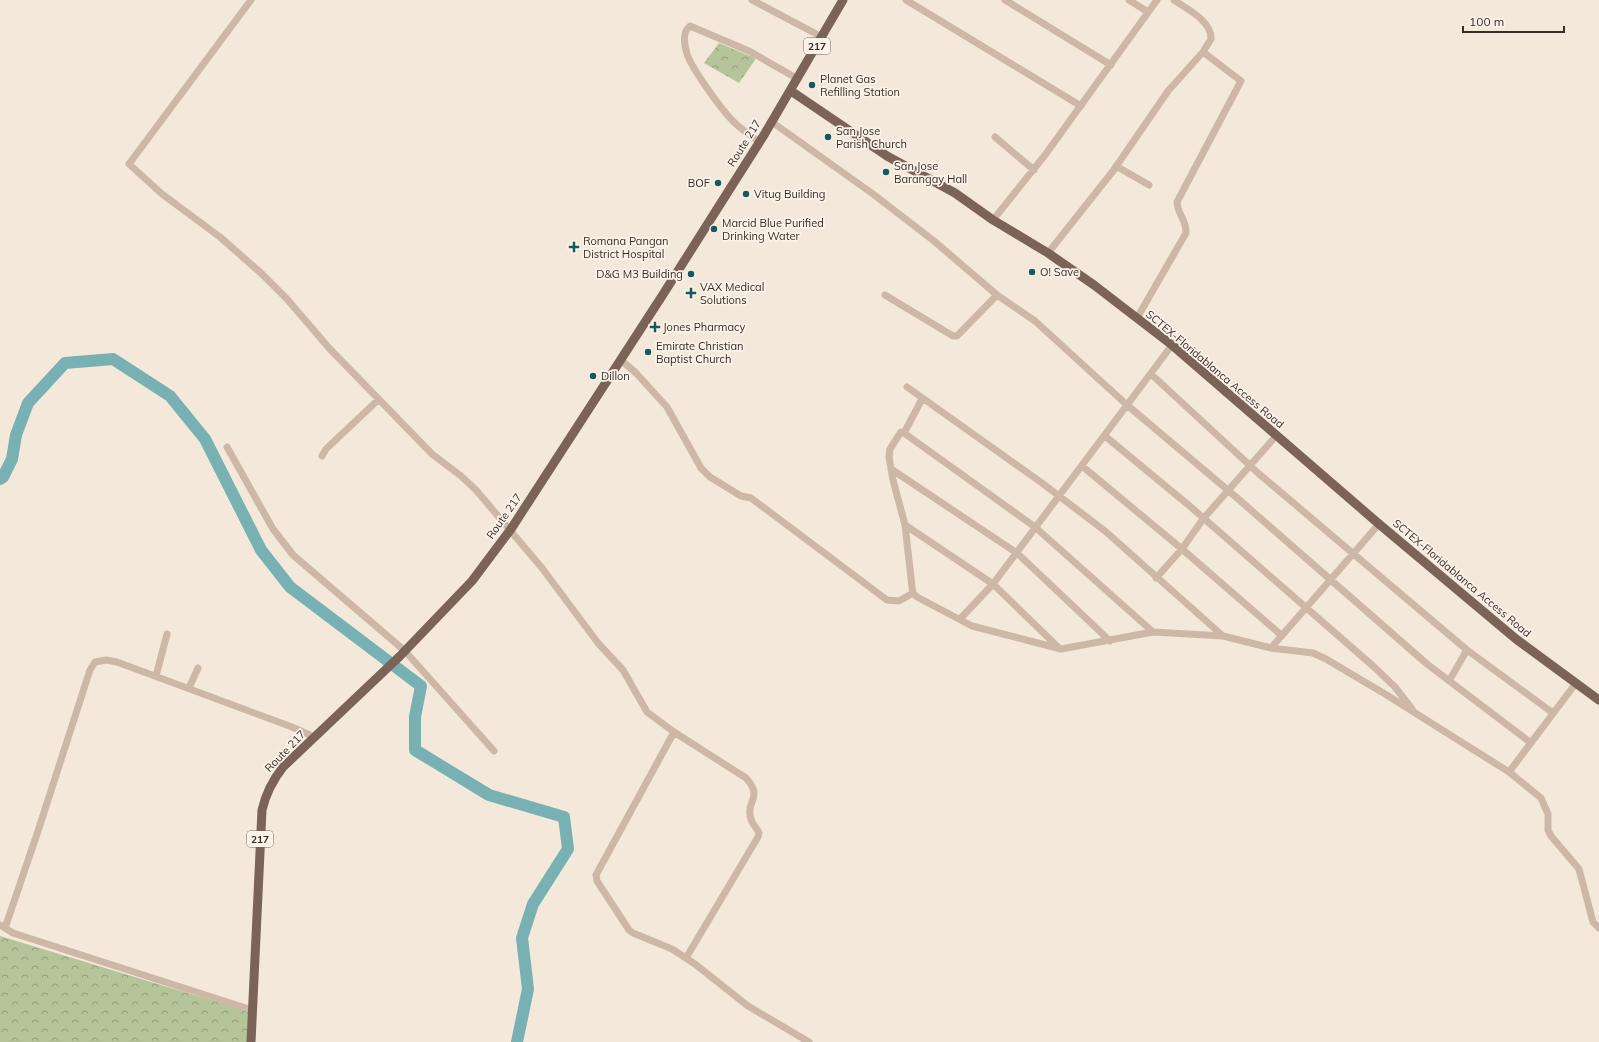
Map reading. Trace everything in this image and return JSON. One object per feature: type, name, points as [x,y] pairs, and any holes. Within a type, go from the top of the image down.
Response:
[{"type":"main road","name":"Route 217","points":[[251,1042],[262,810],[266,794],[272,781],[283,767],[402,654],[472,581],[511,529],[760,142],[843,0]]},
{"type":"main road","name":"SCTEX-Floridablanca Access Road","points":[[791,91],[887,156],[928,177],[993,220],[1048,253],[1094,285],[1172,346],[1379,524],[1516,639],[1599,700]]},
{"type":"street","points":[[251,0],[128,164],[162,194],[220,237],[262,274],[287,299],[329,348],[378,400],[432,454],[461,476],[476,490],[511,529],[598,643],[623,670],[647,712],[674,732],[746,778],[754,786],[751,820],[759,833],[753,847],[686,958]]},
{"type":"street","points":[[752,0],[822,37]]},
{"type":"street","points":[[906,0],[1081,106]]},
{"type":"street","points":[[1004,0],[1111,65]]},
{"type":"street","points":[[1129,0],[1148,12]]},
{"type":"street","points":[[993,220],[1034,170],[1157,0]]},
{"type":"street","points":[[1048,253],[1116,166],[1168,92],[1203,52],[1211,39],[1209,28],[1192,12],[1174,0]]},
{"type":"street","points":[[760,142],[729,117],[694,68],[687,54],[684,34],[686,29],[690,26],[743,48],[798,79]]},
{"type":"street","points":[[1137,318],[1186,233],[1186,223],[1179,214],[1177,202],[1241,80],[1203,52]]},
{"type":"street","points":[[772,122],[873,194],[934,241],[997,295],[1035,321],[1127,404],[1427,664],[1531,743]]},
{"type":"street","points":[[995,137],[1034,170]]},
{"type":"street","points":[[1116,166],[1149,185]]},
{"type":"street","points":[[885,295],[928,323],[953,336],[957,336],[997,295]]},
{"type":"street","points":[[960,619],[993,584],[1172,346]]},
{"type":"street","points":[[621,360],[636,373],[668,407],[695,459],[710,476],[741,496],[751,498],[887,600],[899,601],[913,593]]},
{"type":"street","points":[[1151,374],[1250,466],[1467,650],[1553,713]]},
{"type":"street","points":[[907,387],[1035,478],[1105,531],[1156,578],[1223,636]]},
{"type":"street","points":[[922,399],[904,433],[901,432],[890,449],[891,469],[905,525],[913,593],[918,597],[972,626],[1061,649],[1153,632],[1223,636],[1271,648],[1313,653],[1413,712],[1509,772],[1541,798],[1548,814],[1548,830],[1551,836],[1579,869],[1593,922],[1599,928]]},
{"type":"street","points":[[322,456],[326,449],[378,400]]},
{"type":"street","points":[[904,433],[1035,527],[1153,632]]},
{"type":"street","points":[[1105,436],[1306,608],[1395,687],[1405,698],[1413,712]]},
{"type":"street","points":[[1156,578],[1182,549],[1203,519],[1276,436]]},
{"type":"street","points":[[227,447],[273,529],[294,555],[402,654],[494,750]]},
{"type":"street","points":[[1082,466],[1182,549],[1281,635]]},
{"type":"street","points":[[891,469],[1017,553],[1110,641]]},
{"type":"street","points":[[1271,648],[1379,524]]},
{"type":"street","points":[[905,525],[993,584],[1061,649]]},
{"type":"street","points":[[156,676],[167,634]]},
{"type":"street","points":[[1449,681],[1467,650]]},
{"type":"street","points":[[252,1010],[13,933],[2,926],[38,831],[90,670],[95,662],[106,660],[156,676],[292,726],[314,737]]},
{"type":"street","points":[[189,688],[198,668]]},
{"type":"street","points":[[1509,772],[1576,683]]},
{"type":"street","points":[[674,732],[609,849],[596,878],[629,930],[672,949],[748,1006],[809,1042]]},
{"type":"green space","points":[[719,43],[755,58],[739,83],[704,63]]},
{"type":"green space","points":[[0,936],[250,1012],[249,1042],[0,1042]]},
{"type":"waterway","points":[[0,479],[3,477],[12,459],[16,435],[28,403],[65,363],[113,359],[170,396],[205,439],[261,550],[290,587],[421,686],[415,717],[415,750],[489,795],[564,817],[568,849],[533,904],[522,938],[528,989],[517,1042]]},
{"type":"place","name":"Planet Gas Refilling Station","points":[[812,85]]},
{"type":"place","name":"San Jose Parish Church","points":[[828,137]]},
{"type":"place","name":"San Jose Barangay Hall","points":[[886,172]]},
{"type":"place","name":"BOF","points":[[718,183]]},
{"type":"place","name":"Vitug Building","points":[[746,194]]},
{"type":"place","name":"Marcid Blue Purified Drinking Water","points":[[714,229]]},
{"type":"place","name":"Romana Pangan District Hospital","points":[[574,247]]},
{"type":"place","name":"O! Save","points":[[1032,272]]},
{"type":"place","name":"D&G M3 Building","points":[[691,274]]},
{"type":"place","name":"VAX Medical Solutions","points":[[691,293]]},
{"type":"place","name":"Jones Pharmacy","points":[[655,327]]},
{"type":"place","name":"Emirate Christian Baptist Church","points":[[648,352]]},
{"type":"place","name":"Dillon","points":[[593,376]]}]
